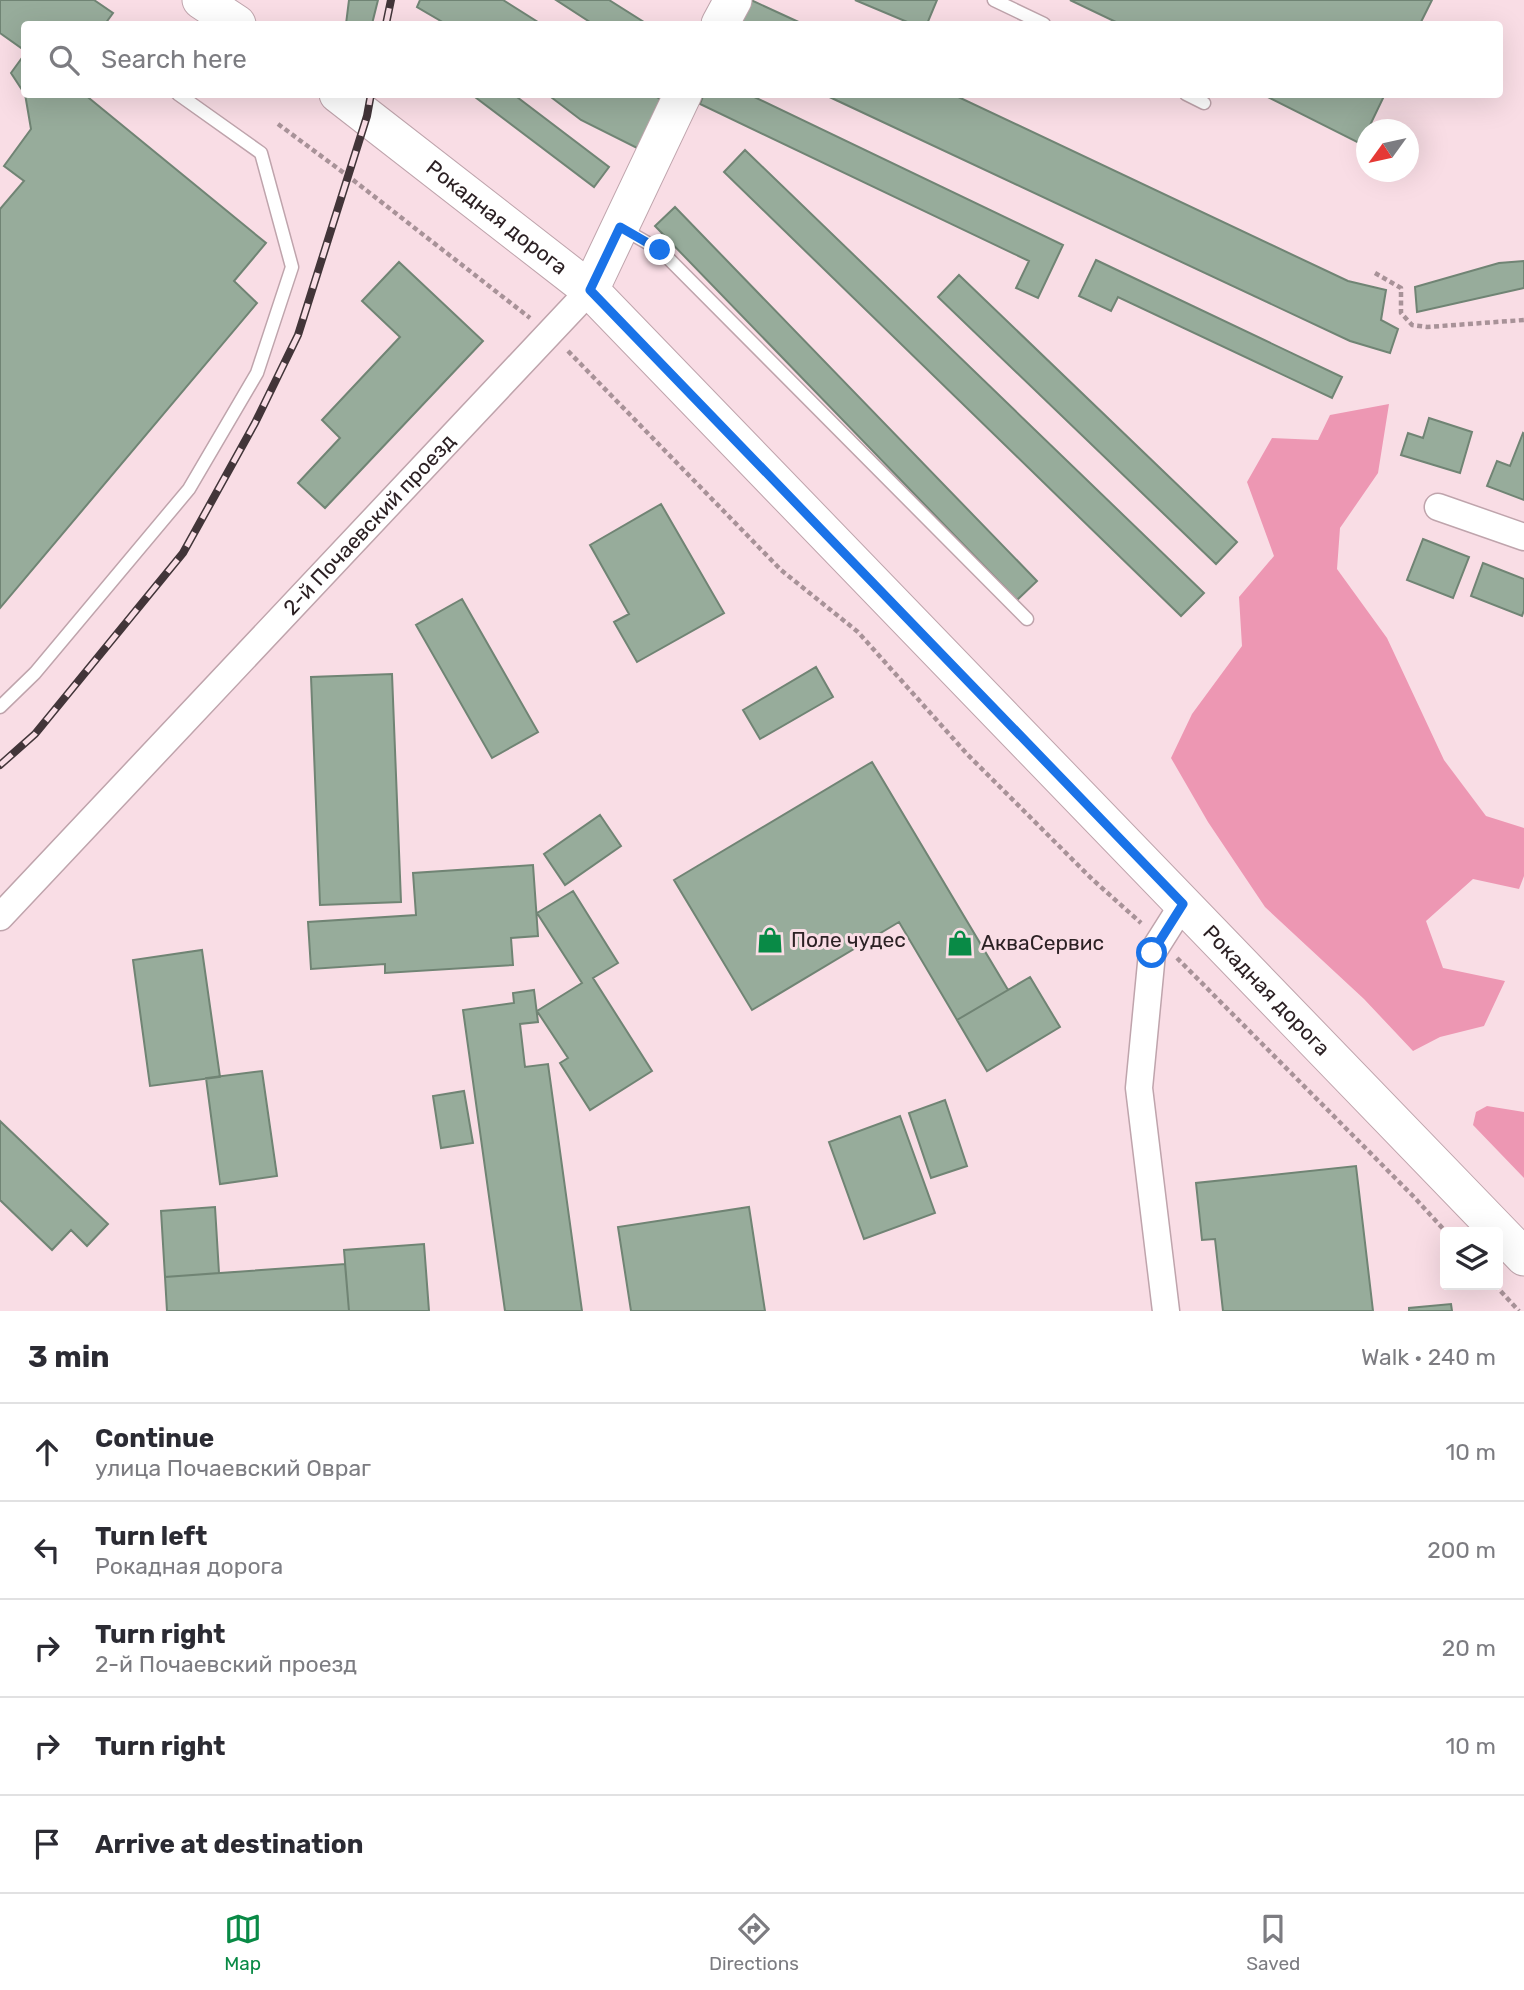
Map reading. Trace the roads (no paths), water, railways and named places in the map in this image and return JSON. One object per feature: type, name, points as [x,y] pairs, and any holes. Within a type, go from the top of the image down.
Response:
[{"type":"main road","points":[[722,21],[733,0]]},
{"type":"main road","name":"Рокадная дорога","points":[[343,98],[590,290],[1524,1257]]},
{"type":"main road","name":"2-й Почаевский проезд","points":[[590,290],[681,98]]},
{"type":"street","name":"2-й Почаевский проезд","points":[[0,916],[590,290]]},
{"type":"street","points":[[1437,507],[1524,537]]},
{"type":"street","points":[[1166,1311],[1139,1088],[1152,953],[1183,904]]},
{"type":"lane","points":[[994,0],[1038,21]]},
{"type":"lane","points":[[0,708],[35,673],[189,489],[257,373],[292,267],[261,153],[184,98]]},
{"type":"lane","points":[[1194,98],[1204,103]]},
{"type":"lane","points":[[620,227],[660,250],[1027,619]]},
{"type":"railway","points":[[387,21],[391,0]]},
{"type":"railway","points":[[0,765],[35,734],[183,553],[255,423],[298,335],[367,116],[370,98]]},
{"type":"place","name":"Поле чудес","points":[[770,940]]},
{"type":"place","name":"АкваСервис","points":[[960,943]]}]
